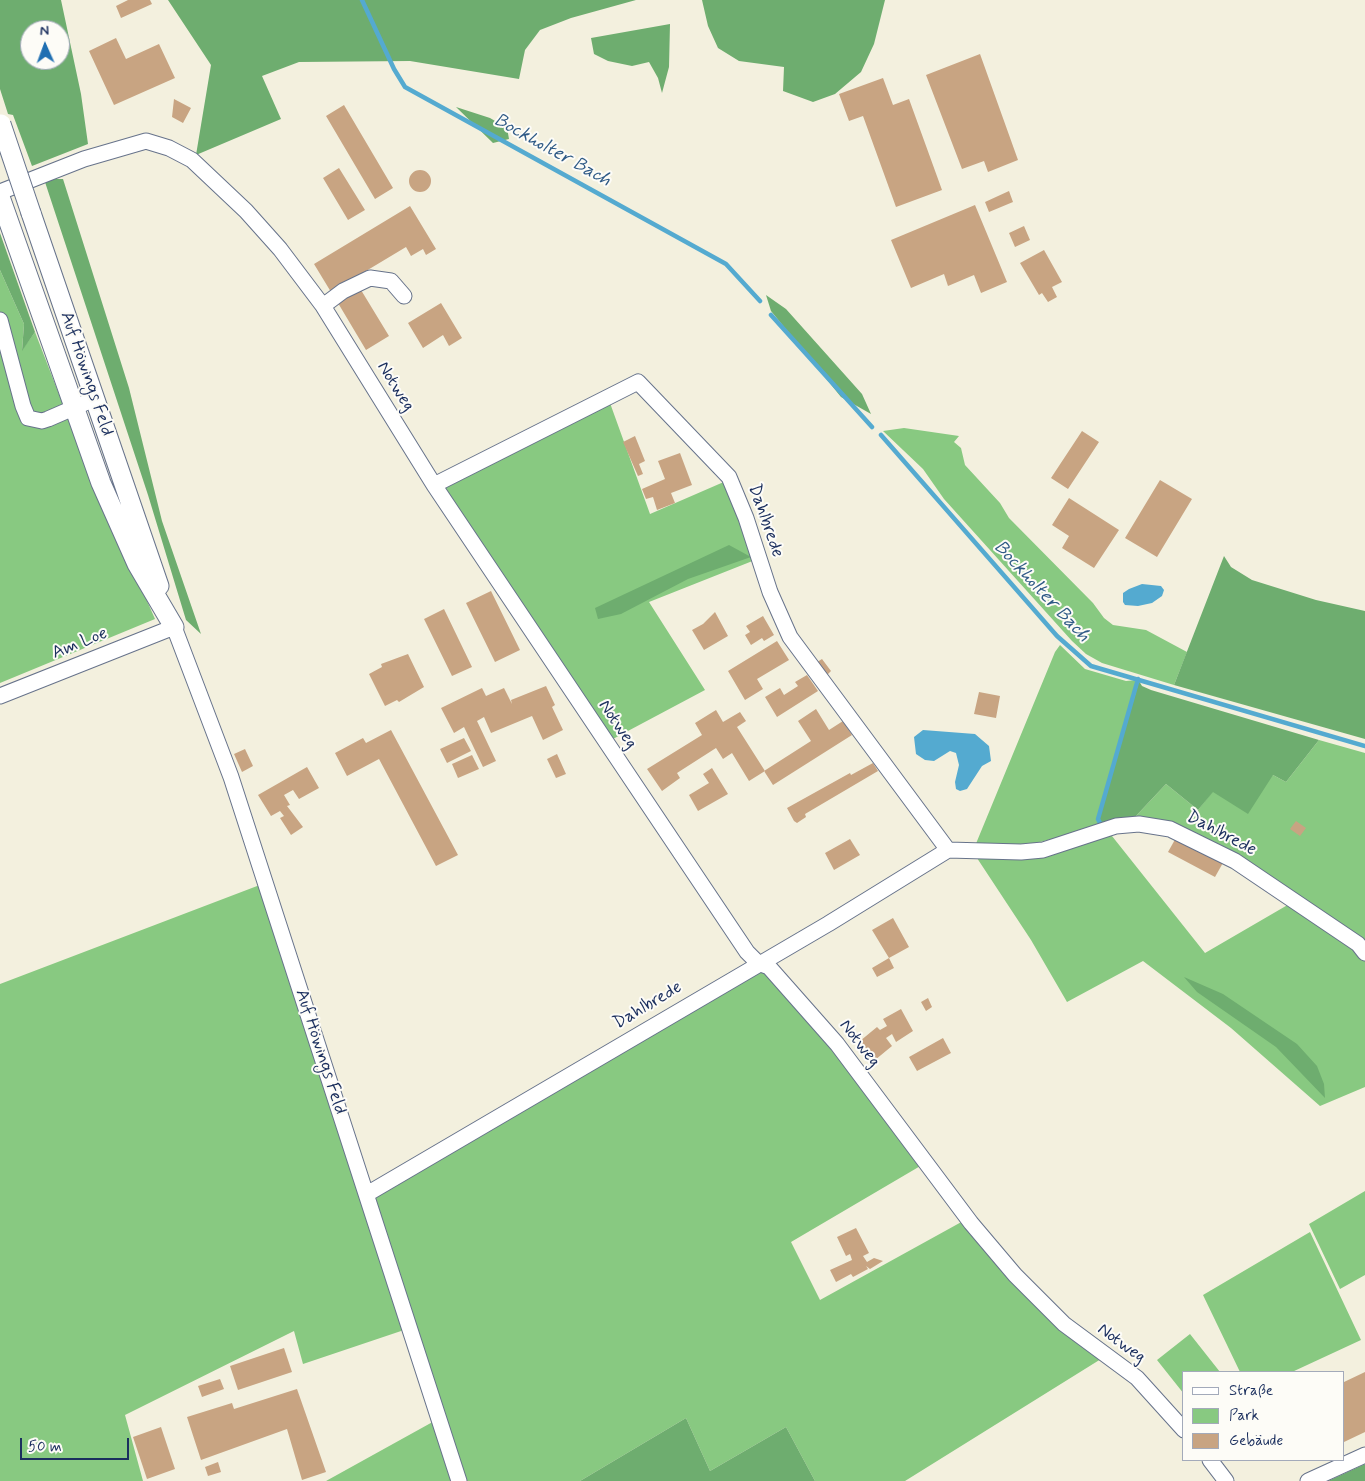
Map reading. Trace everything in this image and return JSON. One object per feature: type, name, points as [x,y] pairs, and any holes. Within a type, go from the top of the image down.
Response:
[{"type":"main road","name":"Auf Höwings Feld","points":[[0,122],[174,627]]},
{"type":"main road","name":"Auf Höwings Feld","points":[[0,197],[101,482],[137,564],[174,627]]},
{"type":"street","name":"Notweg","points":[[0,192],[84,159],[146,141],[169,148],[192,160],[228,192],[280,249],[323,306],[434,484],[747,952],[758,963],[769,967],[837,1044],[972,1223],[1015,1275],[1064,1324],[1137,1378],[1182,1428]]},
{"type":"street","points":[[323,306],[343,291],[370,278],[391,281],[404,296]]},
{"type":"street","points":[[0,320],[23,406],[28,418],[42,421],[94,399]]},
{"type":"street","name":"Dahlbrede","points":[[434,484],[638,382],[729,477],[746,518],[770,592],[790,637],[948,850]]},
{"type":"street","name":"Am Loe","points":[[0,696],[174,627]]},
{"type":"street","name":"Auf Höwings Feld","points":[[174,627],[231,777],[459,1481]]},
{"type":"street","name":"Dahlbrede","points":[[366,1194],[758,963],[828,924],[948,850],[1021,852],[1043,850],[1116,826],[1139,824],[1170,829],[1235,860],[1358,944],[1365,953]]},
{"type":"street","points":[[1308,1481],[1365,1456]]},
{"type":"street","points":[[1211,1461],[1226,1481]]},
{"type":"green space","points":[[0,0],[61,0],[65,20],[20,20],[20,70],[70,70],[70,42],[81,94],[88,144],[32,166],[13,115],[8,114],[0,89]]},
{"type":"green space","points":[[168,0],[636,0],[571,18],[540,30],[525,50],[519,79],[410,61],[299,62],[262,76],[281,119],[196,155],[211,65]]},
{"type":"green space","points":[[702,0],[885,0],[874,44],[861,72],[835,94],[813,102],[783,91],[784,67],[739,61],[718,48],[708,26]]},
{"type":"green space","points":[[670,24],[669,67],[662,93],[658,78],[649,62],[632,66],[608,61],[594,54],[591,38]]},
{"type":"green space","points":[[456,107],[490,118],[507,128],[509,139],[493,143]]},
{"type":"green space","points":[[44,179],[63,179],[129,388],[162,521],[201,634],[186,620],[148,495]]},
{"type":"green space","points":[[0,233],[35,332],[22,351],[24,324],[0,270]]},
{"type":"green space","points":[[0,270],[24,324],[22,350],[35,332],[77,441],[155,619],[0,683]]},
{"type":"green space","points":[[766,295],[786,309],[862,394],[871,414],[841,397],[771,311]]},
{"type":"green space","points":[[610,403],[650,514],[726,481],[755,560],[649,602],[705,690],[611,740],[444,487]]},
{"type":"green space","points":[[904,428],[959,436],[954,442],[961,448],[965,465],[1000,503],[1009,518],[1093,603],[1104,618],[1113,625],[1146,630],[1187,652],[1174,685],[1102,663],[1086,654],[1072,641],[944,499],[923,469],[883,431]]},
{"type":"green space","points":[[729,545],[751,557],[688,579],[621,614],[598,619],[595,608]]},
{"type":"green space","points":[[1224,556],[1231,567],[1252,580],[1316,600],[1365,611],[1365,739],[1174,685]]},
{"type":"green space","points":[[1060,645],[1085,669],[1126,681],[1137,680],[1097,819],[1099,824],[1104,826],[1028,845],[975,846],[1055,652]]},
{"type":"green space","points":[[1139,681],[1142,686],[1151,690],[1319,740],[1286,782],[1273,775],[1248,814],[1213,792],[1198,810],[1166,784],[1135,817],[1104,826],[1099,820]]},
{"type":"green space","points":[[1319,740],[1365,753],[1365,947],[1301,899],[1135,817],[1166,784],[1198,810],[1213,791],[1273,775],[1286,782]]},
{"type":"green space","points":[[1108,831],[1205,953],[1291,903],[1360,952],[1365,961],[1365,1087],[1320,1106],[1231,1028],[1143,961],[1067,1002],[1031,940],[975,855]]},
{"type":"green space","points":[[265,883],[367,1194],[758,966],[769,970],[922,1165],[791,1242],[820,1300],[965,1220],[1101,1359],[905,1481],[815,1481],[786,1427],[710,1471],[686,1418],[580,1481],[326,1481],[438,1419],[410,1328],[303,1364],[294,1331],[125,1415],[143,1481],[0,1481],[0,984]]},
{"type":"green space","points":[[1184,977],[1223,994],[1297,1044],[1317,1066],[1324,1084],[1325,1098],[1276,1047],[1197,992]]},
{"type":"green space","points":[[1365,1191],[1365,1275],[1340,1289],[1309,1224]]},
{"type":"green space","points":[[1310,1232],[1361,1340],[1294,1371],[1240,1371],[1203,1295]]},
{"type":"green space","points":[[1190,1334],[1219,1371],[1182,1371],[1182,1391],[1157,1360]]},
{"type":"green space","points":[[686,1418],[710,1471],[786,1427],[815,1481],[580,1481]]},
{"type":"green space","points":[[1365,1464],[1365,1481],[1328,1481]]},
{"type":"water","points":[[1142,584],[1161,586],[1164,590],[1162,596],[1152,603],[1138,606],[1125,605],[1123,593]]},
{"type":"water","points":[[923,730],[975,734],[989,746],[991,761],[982,766],[967,789],[960,791],[956,789],[955,782],[959,765],[956,753],[950,751],[934,761],[925,760],[916,754],[914,737]]},
{"type":"building","points":[[128,0],[150,0],[152,4],[121,18],[116,6]]},
{"type":"building","points":[[116,38],[126,59],[159,44],[175,78],[114,105],[89,51]]},
{"type":"building","points":[[980,54],[1018,160],[988,172],[984,161],[962,169],[926,75]]},
{"type":"building","points":[[883,78],[893,105],[909,99],[942,190],[896,207],[863,116],[849,121],[839,94]]},
{"type":"building","points":[[174,99],[191,108],[183,123],[172,117]]},
{"type":"building","points":[[344,105],[393,188],[375,199],[326,116]]},
{"type":"building","points":[[339,168],[365,210],[348,220],[323,178]]},
{"type":"building","points":[[416,170],[424,170],[431,177],[431,185],[424,192],[416,192],[409,185],[409,177]]},
{"type":"building","points":[[1009,191],[1013,202],[989,212],[985,202]]},
{"type":"building","points":[[975,205],[1007,282],[981,293],[974,275],[948,286],[944,274],[911,288],[891,240]]},
{"type":"building","points":[[410,206],[436,249],[426,255],[423,249],[411,256],[406,247],[331,292],[314,264]]},
{"type":"building","points":[[1024,226],[1030,240],[1015,247],[1009,233]]},
{"type":"building","points":[[1044,250],[1062,282],[1052,287],[1057,297],[1048,302],[1042,293],[1039,295],[1020,263]]},
{"type":"building","points":[[361,290],[389,336],[366,350],[338,303]]},
{"type":"building","points":[[441,303],[462,338],[449,346],[443,335],[423,348],[408,323]]},
{"type":"building","points":[[1082,431],[1099,442],[1068,489],[1051,478]]},
{"type":"building","points":[[635,436],[645,461],[639,464],[643,474],[638,476],[623,442]]},
{"type":"building","points":[[680,453],[692,485],[671,493],[675,503],[657,510],[653,497],[646,499],[642,489],[665,479],[658,461]]},
{"type":"building","points":[[1160,480],[1192,499],[1157,557],[1125,538]]},
{"type":"building","points":[[1069,498],[1119,530],[1094,568],[1062,548],[1069,536],[1052,525]]},
{"type":"building","points":[[491,591],[520,650],[495,662],[466,603]]},
{"type":"building","points":[[444,609],[472,667],[452,676],[424,619]]},
{"type":"building","points":[[715,612],[728,636],[704,650],[692,630],[703,624]]},
{"type":"building","points":[[763,616],[774,635],[764,641],[762,638],[751,645],[745,635],[750,632],[746,626]]},
{"type":"building","points":[[777,641],[789,660],[757,679],[763,689],[745,700],[728,671]]},
{"type":"building","points":[[408,654],[424,687],[399,702],[397,700],[385,706],[369,674],[382,667],[381,664]]},
{"type":"building","points":[[822,659],[831,671],[825,677],[814,664]]},
{"type":"building","points":[[807,675],[818,691],[777,717],[765,697],[780,688],[784,695],[798,686],[795,682]]},
{"type":"building","points":[[546,686],[555,705],[552,707],[563,730],[543,740],[532,716],[491,733],[484,717],[477,721],[496,761],[483,767],[464,727],[454,733],[441,708],[482,688],[486,696],[504,688],[512,704],[511,700]]},
{"type":"building","points":[[979,692],[1000,696],[996,718],[974,714]]},
{"type":"building","points":[[816,709],[829,730],[843,721],[852,735],[773,785],[764,771],[811,741],[798,721]]},
{"type":"building","points":[[716,710],[723,722],[740,712],[746,721],[737,727],[765,771],[749,781],[732,753],[723,759],[716,748],[677,773],[680,778],[662,791],[647,769],[702,735],[695,723]]},
{"type":"building","points":[[391,730],[458,855],[436,866],[379,759],[347,776],[335,753],[363,738],[366,743]]},
{"type":"building","points":[[464,738],[471,751],[447,763],[440,749]]},
{"type":"building","points":[[245,749],[253,766],[242,772],[234,754]]},
{"type":"building","points":[[557,754],[566,774],[556,778],[547,759]]},
{"type":"building","points":[[472,755],[479,769],[458,778],[452,764]]},
{"type":"building","points":[[873,763],[878,771],[805,814],[806,817],[797,823],[794,821],[787,808],[850,773],[851,775]]},
{"type":"building","points":[[307,767],[319,788],[299,799],[293,790],[284,795],[290,805],[287,806],[303,827],[291,835],[280,818],[284,816],[280,811],[271,816],[258,795]]},
{"type":"building","points":[[712,768],[728,794],[698,811],[689,795],[709,783],[703,774]]},
{"type":"building","points":[[1296,821],[1306,828],[1300,836],[1290,829]]},
{"type":"building","points":[[1177,836],[1224,861],[1215,877],[1168,852]]},
{"type":"building","points":[[850,839],[860,855],[834,870],[825,853]]},
{"type":"building","points":[[893,918],[909,947],[889,958],[872,930]]},
{"type":"building","points":[[889,958],[894,968],[877,977],[872,968]]},
{"type":"building","points":[[928,998],[932,1007],[926,1011],[921,1002]]},
{"type":"building","points":[[901,1009],[913,1031],[896,1042],[892,1034],[886,1038],[892,1046],[875,1060],[860,1041],[877,1027],[880,1030],[887,1026],[883,1019]]},
{"type":"building","points":[[943,1038],[951,1053],[917,1071],[909,1057]]},
{"type":"building","points":[[856,1228],[869,1253],[863,1256],[867,1262],[874,1258],[883,1261],[870,1269],[866,1266],[868,1269],[853,1277],[851,1274],[836,1282],[830,1270],[852,1260],[850,1254],[846,1256],[837,1237]]},
{"type":"building","points":[[284,1348],[292,1372],[238,1390],[230,1366]]},
{"type":"building","points":[[1365,1372],[1365,1432],[1345,1442],[1345,1382]]},
{"type":"building","points":[[220,1379],[224,1389],[202,1397],[198,1386]]},
{"type":"building","points":[[297,1389],[326,1472],[302,1480],[287,1429],[201,1460],[187,1417],[232,1403],[234,1409]]},
{"type":"building","points":[[161,1427],[175,1469],[147,1479],[133,1437]]},
{"type":"building","points":[[218,1462],[221,1472],[208,1476],[205,1467]]},
{"type":"waterway","name":"Bockholter Bach","points":[[362,0],[394,69],[405,87],[726,264],[760,301]]},
{"type":"waterway","name":"Bockholter Bach","points":[[771,315],[872,427]]},
{"type":"waterway","name":"Bockholter Bach","points":[[881,435],[1057,636],[1091,666],[1365,746]]},
{"type":"waterway","points":[[1100,823],[1098,819],[1138,679]]}]
